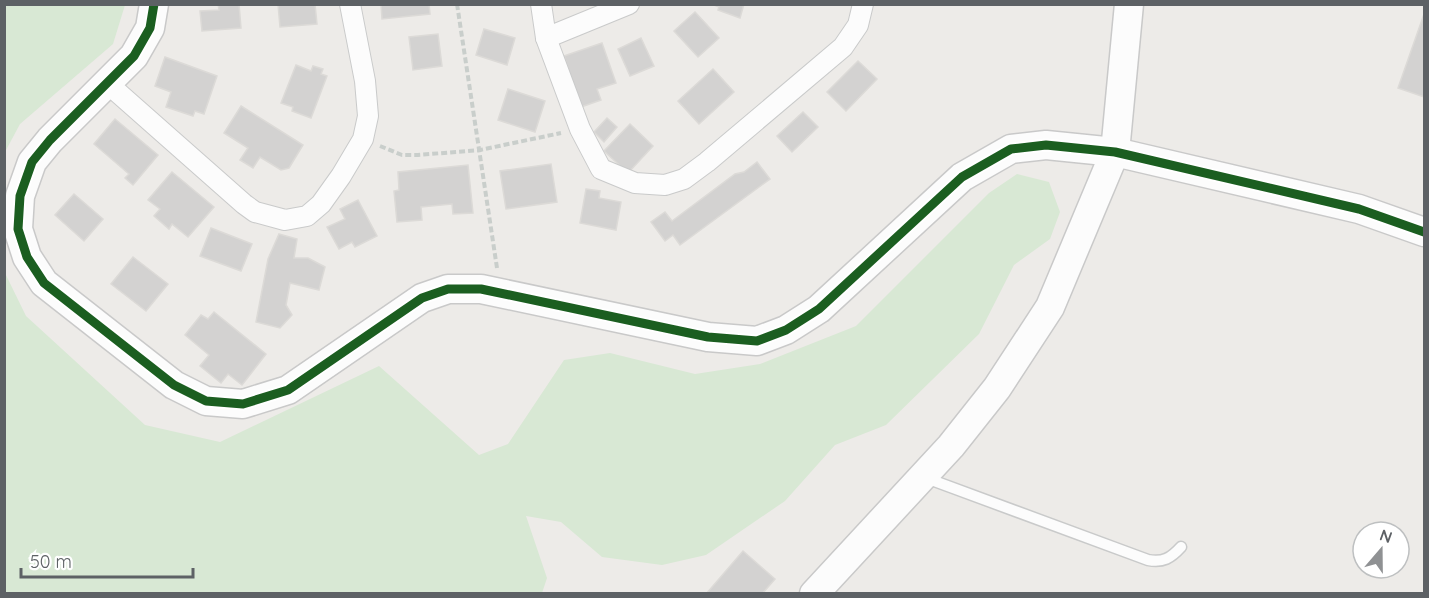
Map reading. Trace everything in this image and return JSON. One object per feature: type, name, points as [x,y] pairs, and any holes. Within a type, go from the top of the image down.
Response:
[{"type":"street","points":[[154,4],[150,28],[134,56],[50,140],[32,162],[20,196],[18,229],[27,257],[44,284],[174,385],[206,401],[243,404],[288,390],[422,298],[448,289],[481,289],[708,337],[758,341],[786,330],[819,309],[963,177],[1011,149],[1046,145],[1115,152],[1359,209],[1425,232]]},
{"type":"street","points":[[107,83],[255,212],[285,220],[307,216],[321,204],[341,176],[363,139],[368,116],[365,81],[350,4]]},
{"type":"street","points":[[541,4],[546,38],[580,129],[601,169],[635,183],[664,185],[684,179],[843,48],[858,25],[863,4]]},
{"type":"street","points":[[546,38],[629,4]]},
{"type":"street","points":[[814,594],[951,446],[998,388],[1050,307],[1115,152],[1129,4]]},
{"type":"lane","points":[[923,477],[1149,560],[1165,560],[1181,548]]},
{"type":"path","points":[[457,4],[498,275]]},
{"type":"path","points":[[363,139],[402,155],[418,156],[480,150],[580,129]]},
{"type":"green space","points":[[5,4],[125,5],[113,44],[20,124],[5,152]]},
{"type":"green space","points":[[1017,174],[1049,182],[1060,212],[1050,239],[1014,265],[979,334],[886,425],[835,445],[785,501],[706,555],[662,565],[602,557],[561,522],[526,516],[547,578],[542,593],[5,593],[5,273],[26,316],[145,425],[220,442],[379,366],[479,455],[508,444],[564,360],[610,353],[695,374],[760,364],[856,326],[989,193]]},
{"type":"building","points":[[218,4],[239,4],[241,28],[202,31],[200,11],[219,10]]},
{"type":"building","points":[[278,4],[315,4],[317,24],[280,27]]},
{"type":"building","points":[[381,4],[429,4],[430,14],[382,19]]},
{"type":"building","points":[[744,4],[740,18],[718,10],[719,7],[714,5]]},
{"type":"building","points":[[695,12],[719,38],[698,57],[674,31]]},
{"type":"building","points":[[1424,14],[1424,97],[1398,88]]},
{"type":"building","points":[[484,29],[515,38],[507,65],[476,55]]},
{"type":"building","points":[[438,34],[442,66],[413,70],[409,37]]},
{"type":"building","points":[[641,38],[654,66],[630,76],[618,49]]},
{"type":"building","points":[[602,43],[616,83],[597,89],[601,100],[581,107],[564,56]]},
{"type":"building","points":[[165,57],[217,76],[204,114],[195,111],[193,116],[166,107],[171,92],[155,86]]},
{"type":"building","points":[[858,61],[877,79],[846,111],[827,92]]},
{"type":"building","points":[[296,65],[311,71],[313,66],[323,69],[321,74],[327,76],[311,118],[292,111],[293,107],[281,103]]},
{"type":"building","points":[[713,69],[734,92],[699,124],[678,101]]},
{"type":"building","points":[[508,89],[545,101],[535,132],[498,120]]},
{"type":"building","points":[[241,106],[303,145],[289,168],[281,170],[260,157],[253,168],[240,160],[248,148],[224,133]]},
{"type":"building","points":[[803,112],[818,127],[792,152],[777,136]]},
{"type":"building","points":[[607,118],[617,127],[604,142],[594,132]]},
{"type":"building","points":[[115,119],[158,155],[133,185],[125,178],[129,174],[94,144]]},
{"type":"building","points":[[630,124],[653,146],[628,173],[604,151]]},
{"type":"building","points":[[757,162],[770,179],[680,245],[673,235],[665,241],[651,222],[665,212],[672,221],[735,174],[744,172]]},
{"type":"building","points":[[551,164],[557,202],[506,209],[500,171]]},
{"type":"building","points":[[468,165],[473,213],[453,214],[452,204],[421,207],[422,220],[397,222],[394,191],[399,190],[398,172]]},
{"type":"building","points":[[172,172],[214,207],[188,237],[172,224],[169,229],[154,216],[160,209],[148,200]]},
{"type":"building","points":[[586,189],[600,191],[599,198],[621,202],[616,230],[580,223]]},
{"type":"building","points":[[74,194],[103,219],[84,241],[55,215]]},
{"type":"building","points":[[358,200],[377,236],[355,247],[352,242],[339,249],[327,227],[345,219],[340,209]]},
{"type":"building","points":[[211,228],[252,244],[241,271],[200,256]]},
{"type":"building","points":[[279,234],[297,239],[294,258],[308,258],[325,267],[319,290],[290,283],[286,305],[292,315],[280,328],[256,322],[268,259]]},
{"type":"building","points":[[133,257],[168,284],[146,311],[111,284]]},
{"type":"building","points":[[214,312],[266,354],[242,385],[228,374],[221,383],[200,366],[209,355],[185,335],[201,315],[208,319]]},
{"type":"building","points":[[743,551],[775,579],[762,594],[706,594]]},
{"type":"cycle path","points":[[154,4],[150,28],[134,56],[50,140],[32,162],[20,196],[18,229],[27,257],[44,283],[174,385],[206,401],[243,404],[288,390],[422,298],[448,289],[481,289],[708,337],[757,341],[786,330],[819,309],[962,177],[1011,149],[1046,145],[1115,152],[1359,209],[1424,232]]}]
